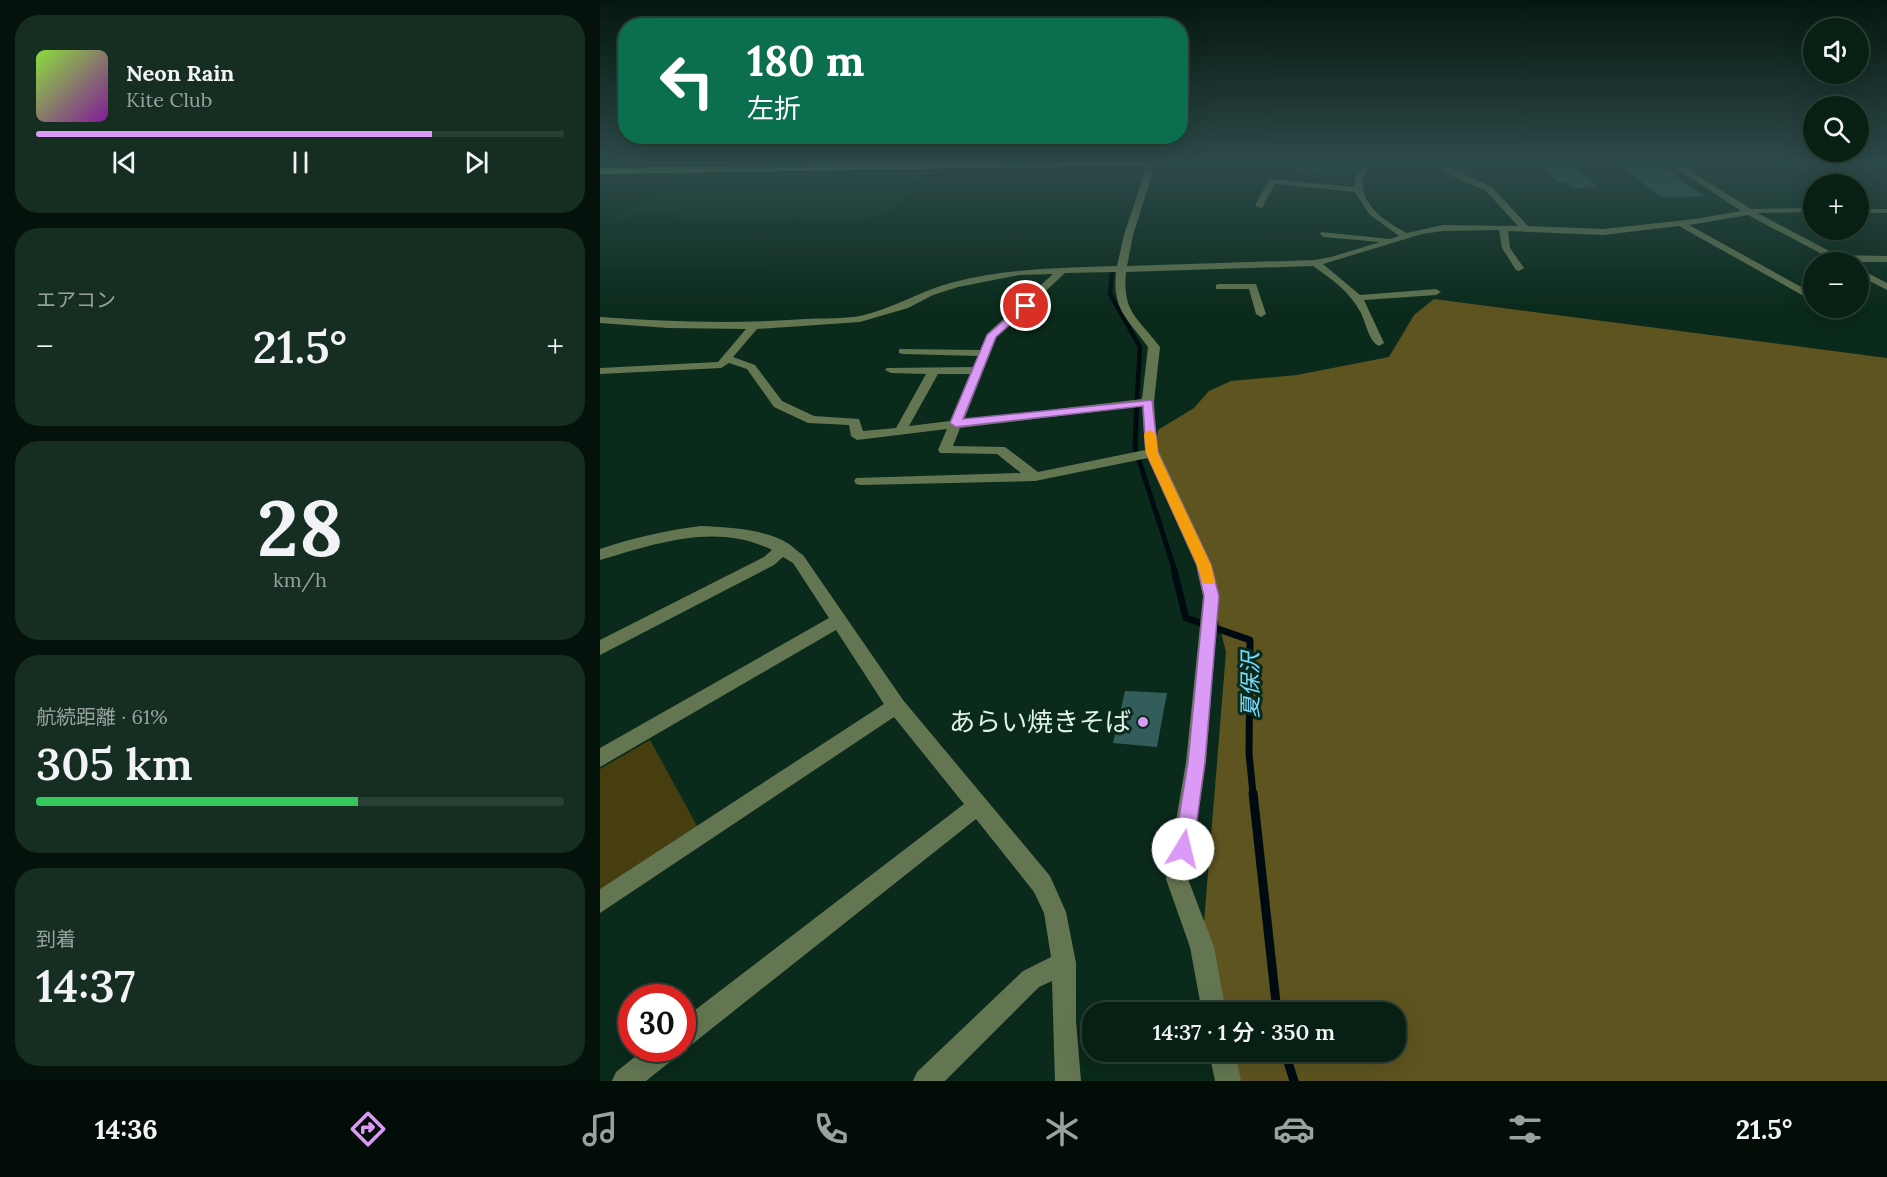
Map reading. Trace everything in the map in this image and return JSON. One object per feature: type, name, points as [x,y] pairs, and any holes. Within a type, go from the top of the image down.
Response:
[{"type":"street","points":[[1137,212],[1121,267],[1119,286],[1123,308],[1154,347],[1148,402],[1152,453],[1204,565],[1211,596],[1197,762],[1177,879],[1202,947],[1212,1002]]},
{"type":"street","points":[[1372,212],[1394,230],[1406,236]]},
{"type":"street","points":[[1511,212],[1525,228]]},
{"type":"street","points":[[600,320],[668,325],[754,326],[860,319],[904,306],[929,293],[956,284],[1019,272],[1121,267],[1315,263],[1333,260],[1406,236],[1443,228],[1503,227],[1603,232],[1681,224],[1741,212]]},
{"type":"street","points":[[1752,212],[1824,252]]},
{"type":"street","points":[[1681,224],[1803,293]]},
{"type":"street","points":[[1503,227],[1506,248],[1519,268]]},
{"type":"street","points":[[1324,234],[1391,241]]},
{"type":"street","points":[[1869,259],[1887,259]]},
{"type":"street","points":[[1315,263],[1346,284],[1366,309],[1379,343]]},
{"type":"street","points":[[1224,265],[1223,287],[1253,286],[1261,314]]},
{"type":"street","points":[[1035,477],[1000,450],[945,450],[992,335],[1063,270]]},
{"type":"street","points":[[1869,277],[1887,287]]},
{"type":"street","points":[[1357,298],[1437,292]]},
{"type":"street","points":[[600,371],[721,365],[754,326]]},
{"type":"street","points":[[903,351],[985,353]]},
{"type":"street","points":[[727,359],[751,367],[778,404],[812,420],[855,422],[857,436],[1148,402]]},
{"type":"street","points":[[891,370],[977,371]]},
{"type":"street","points":[[900,431],[934,370]]},
{"type":"street","points":[[861,481],[1035,477],[1152,453]]},
{"type":"street","points":[[600,555],[624,546],[671,536],[719,531],[744,533],[784,548],[798,559],[897,706],[976,807],[1042,884],[1055,912],[1064,963],[1064,1021],[1068,1081]]},
{"type":"street","points":[[600,648],[769,561],[784,548]]},
{"type":"street","points":[[600,758],[838,621]]},
{"type":"street","points":[[600,902],[897,706]]},
{"type":"street","points":[[696,1025],[976,807]]},
{"type":"street","points":[[926,1081],[1032,979],[1064,963]]},
{"type":"street","points":[[625,1081],[649,1062]]},
{"type":"street","points":[[1224,1062],[1228,1081]]},
{"type":"shaded area","points":[[625,212],[889,212],[857,220],[800,223],[805,218],[675,219],[681,214],[632,214],[616,222],[609,222]]},
{"type":"shaded area","points":[[1434,299],[1887,358],[1887,1081],[1228,1081],[1224,1062],[1406,1062],[1406,1002],[1212,1002],[1202,947],[1226,652],[1204,565],[1156,447],[1158,430],[1194,408],[1209,391],[1231,381],[1297,375],[1389,357],[1414,315]]},
{"type":"shaded area","points":[[650,740],[697,826],[600,889],[600,769]]},
{"type":"building","points":[[1125,691],[1167,693],[1157,747],[1113,743]]},
{"type":"waterway","name":"夏保沢","points":[[1112,273],[1110,294],[1140,347],[1137,399]]},
{"type":"waterway","name":"夏保沢","points":[[1137,398],[1135,448],[1175,571]]},
{"type":"waterway","name":"夏保沢","points":[[1174,570],[1186,618],[1250,640],[1249,753],[1253,794]]},
{"type":"waterway","name":"夏保沢","points":[[1253,793],[1276,1002]]},
{"type":"waterway","name":"夏保沢","points":[[1288,1062],[1294,1081]]},
{"type":"slow traffic","points":[[1150,434],[1152,453],[1204,565],[1208,581]]},
{"type":"place","name":"あらい焼きそば","points":[[1143,722]]},
{"type":"route","points":[[1026,306],[992,335],[956,423],[1148,402],[1150,447],[1204,565],[1211,596],[1197,762],[1183,849]]}]
